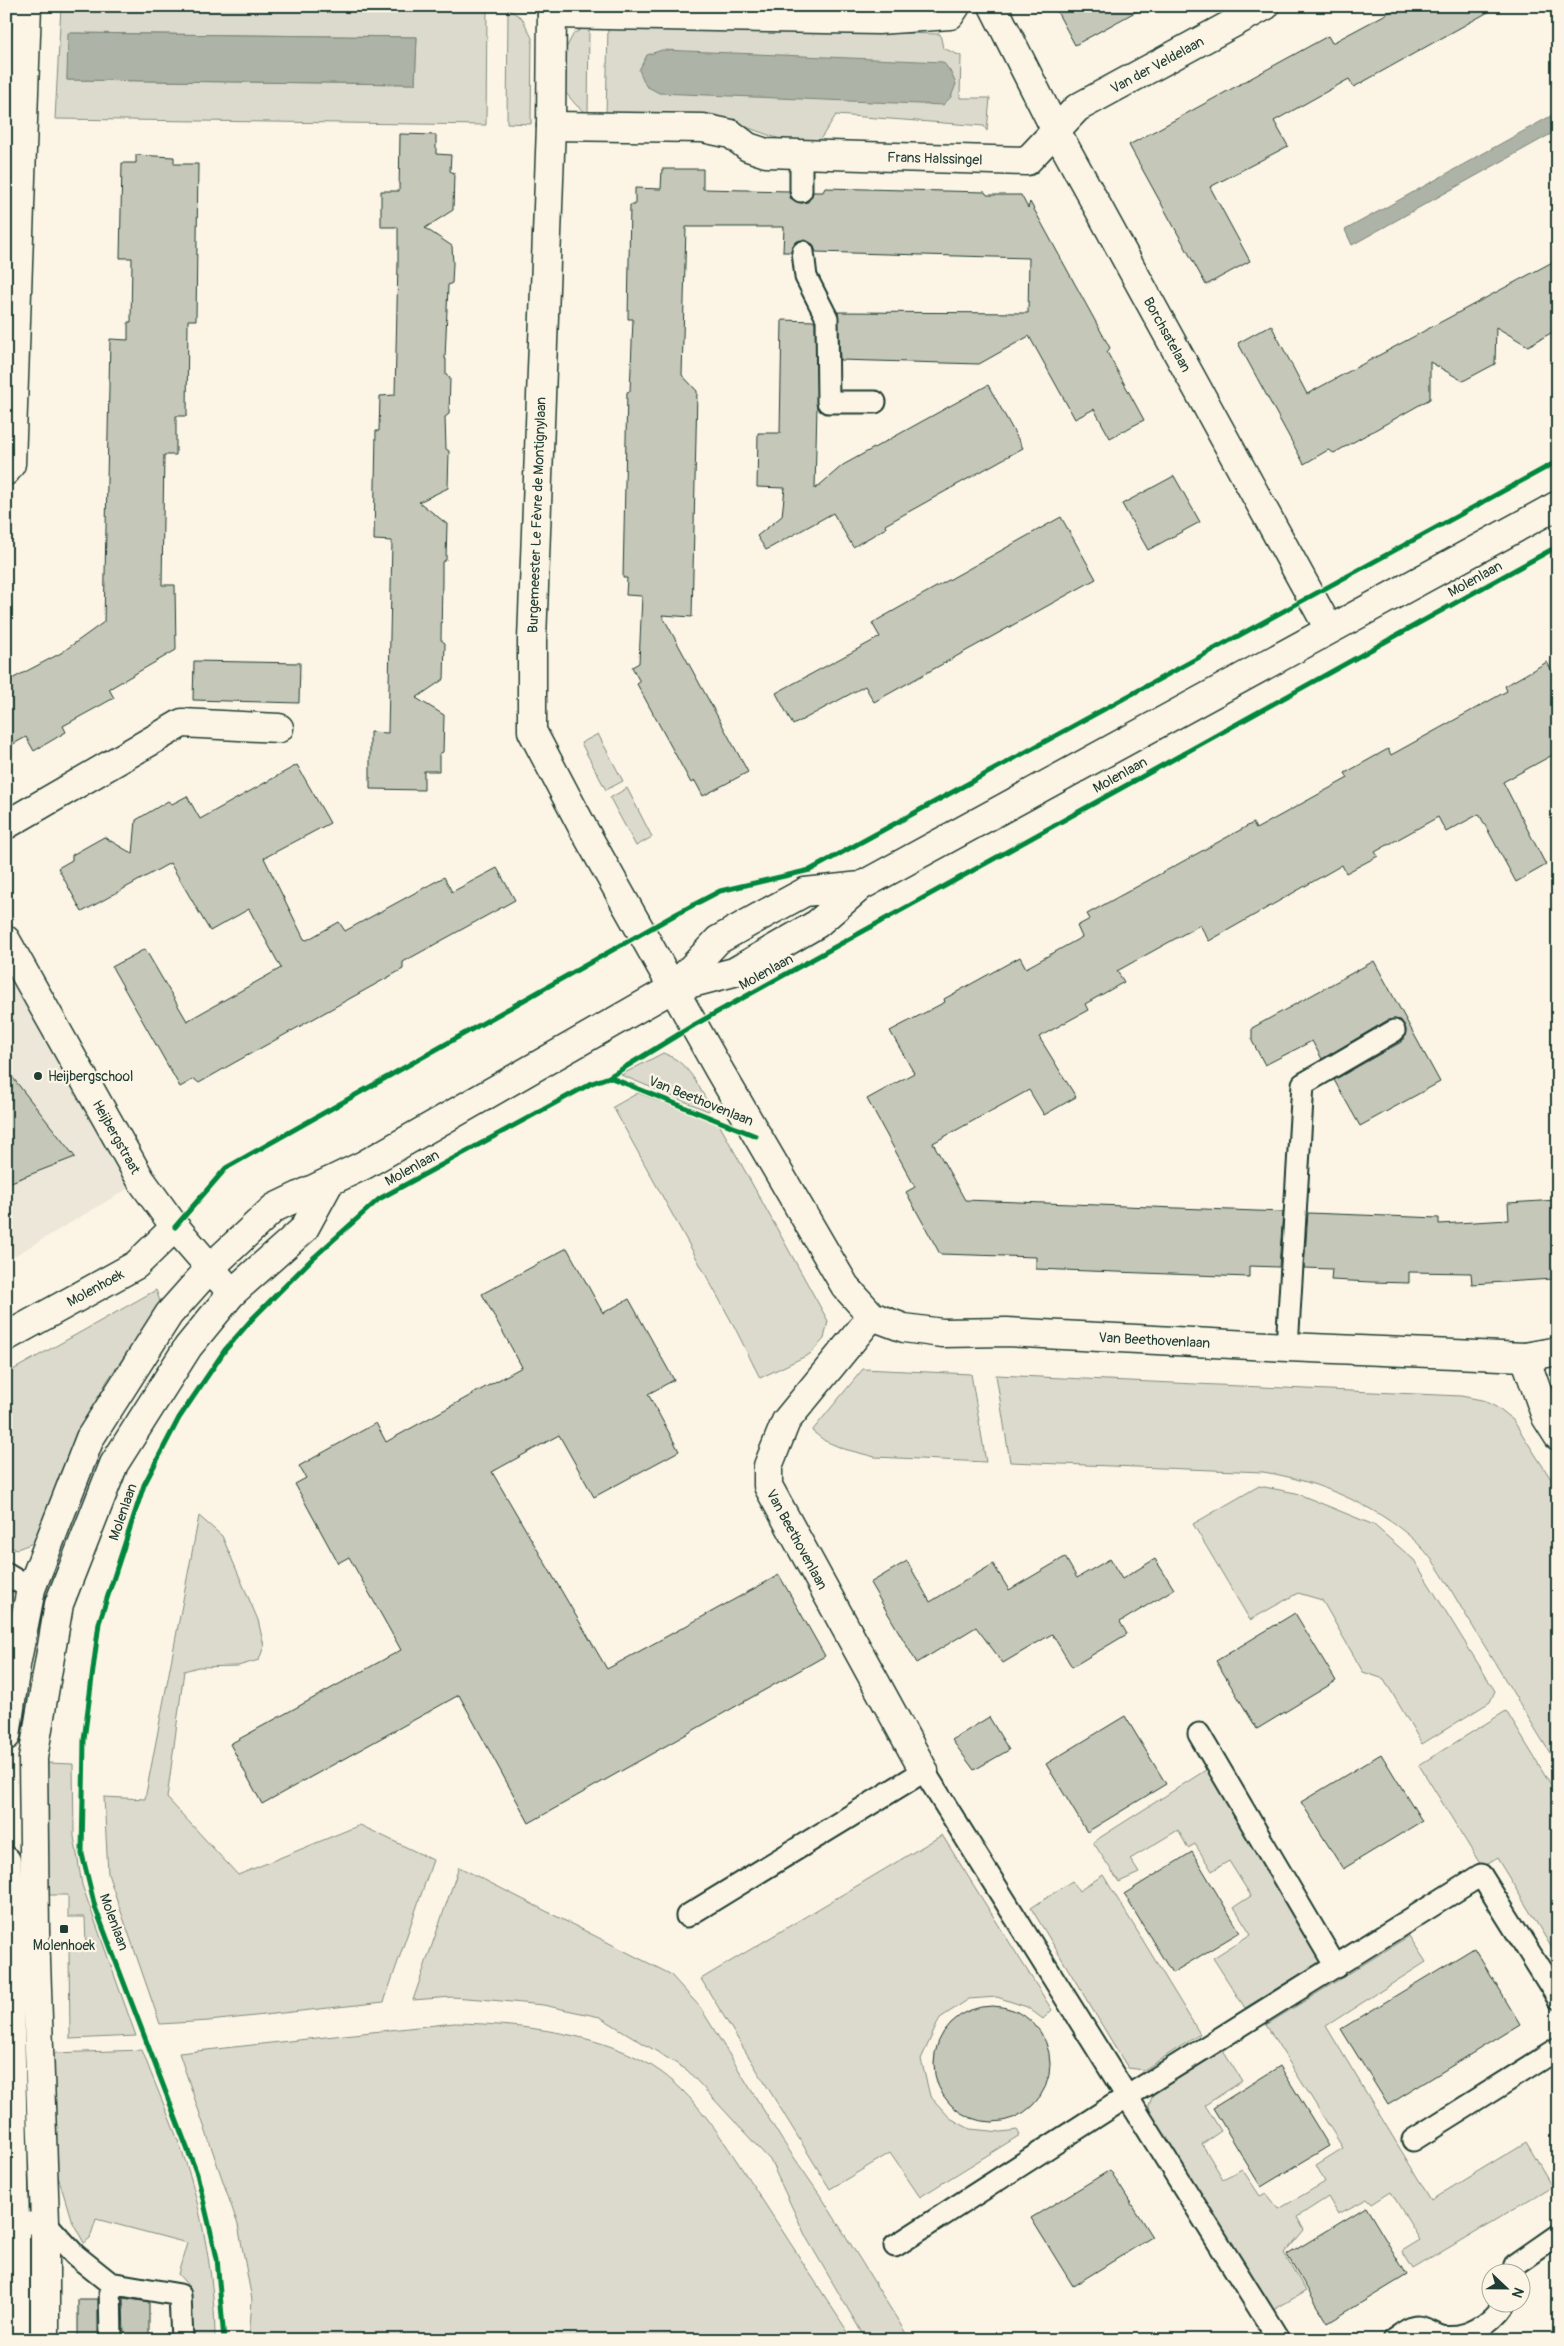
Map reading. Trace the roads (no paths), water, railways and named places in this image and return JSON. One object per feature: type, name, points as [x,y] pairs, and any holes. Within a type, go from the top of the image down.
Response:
[{"type":"street","points":[[6,471],[11,464],[27,6]]},
{"type":"street","points":[[552,10],[878,20],[950,15],[956,6]]},
{"type":"street","name":"Borchsatelaan","points":[[993,6],[1055,129],[1329,629]]},
{"type":"street","name":"Van der Veldelaan","points":[[1055,129],[1077,108],[1264,6]]},
{"type":"street","name":"Burgemeester Le Fèvre de Montignylaan","points":[[552,10],[551,126],[536,517],[532,731],[583,828],[673,988]]},
{"type":"street","name":"Frans Halssingel","points":[[551,126],[704,128],[731,134],[748,147],[766,153],[1027,161],[1055,129]]},
{"type":"street","name":"Molenlaan","points":[[6,1736],[16,1665],[31,1589],[90,1438],[169,1314],[210,1268],[274,1208],[329,1183],[673,988],[734,972],[817,924],[861,886],[1558,505]]},
{"type":"street","points":[[6,825],[182,723],[278,728]]},
{"type":"street","name":"Molenlaan","points":[[673,988],[718,940],[805,892],[861,886]]},
{"type":"street","name":"Heijbergstraat","points":[[6,940],[141,1180],[175,1227],[232,1293]]},
{"type":"street","name":"Van Beethovenlaan","points":[[673,988],[756,1136],[845,1286],[872,1316],[904,1328],[942,1333],[1006,1332],[1525,1357],[1558,1351]]},
{"type":"street","name":"Molenlaan","points":[[45,2340],[45,2222],[35,1932],[33,1758],[59,1604],[114,1464],[188,1347],[232,1293],[304,1229],[329,1183]]},
{"type":"street","name":"Molenhoek","points":[[6,1336],[136,1265],[175,1227]]},
{"type":"street","name":"Van Beethovenlaan","points":[[872,1316],[786,1421],[768,1466],[768,1486],[924,1771]]},
{"type":"street","points":[[1525,1357],[1546,1417],[1558,1436]]},
{"type":"street","points":[[6,1862],[10,2143],[15,2224],[15,2340]]},
{"type":"lane","points":[[801,154],[801,192]]},
{"type":"lane","points":[[802,252],[806,277],[827,318],[828,402],[875,402]]},
{"type":"lane","points":[[1287,1347],[1303,1084],[1394,1031]]},
{"type":"lane","points":[[6,1574],[31,1589]]},
{"type":"lane","points":[[1199,1734],[1336,1967]]},
{"type":"lane","points":[[687,1916],[924,1771],[1279,2340]]},
{"type":"lane","points":[[895,2246],[1128,2096],[1481,1875],[1558,1998]]},
{"type":"lane","points":[[1413,2140],[1558,2049]]},
{"type":"lane","points":[[10,2143],[42,2137]]},
{"type":"lane","points":[[15,2224],[45,2222],[75,2255],[110,2283],[180,2295],[182,2340]]},
{"type":"lane","points":[[1518,2264],[1558,2235]]},
{"type":"lane","points":[[110,2283],[111,2340]]},
{"type":"lane","points":[[1393,2340],[1418,2327],[1444,2336],[1466,2334],[1495,2314]]},
{"type":"place","name":"Heijbergschool","points":[[38,1076]]},
{"type":"place","name":"Molenhoek","points":[[64,1929]]}]
